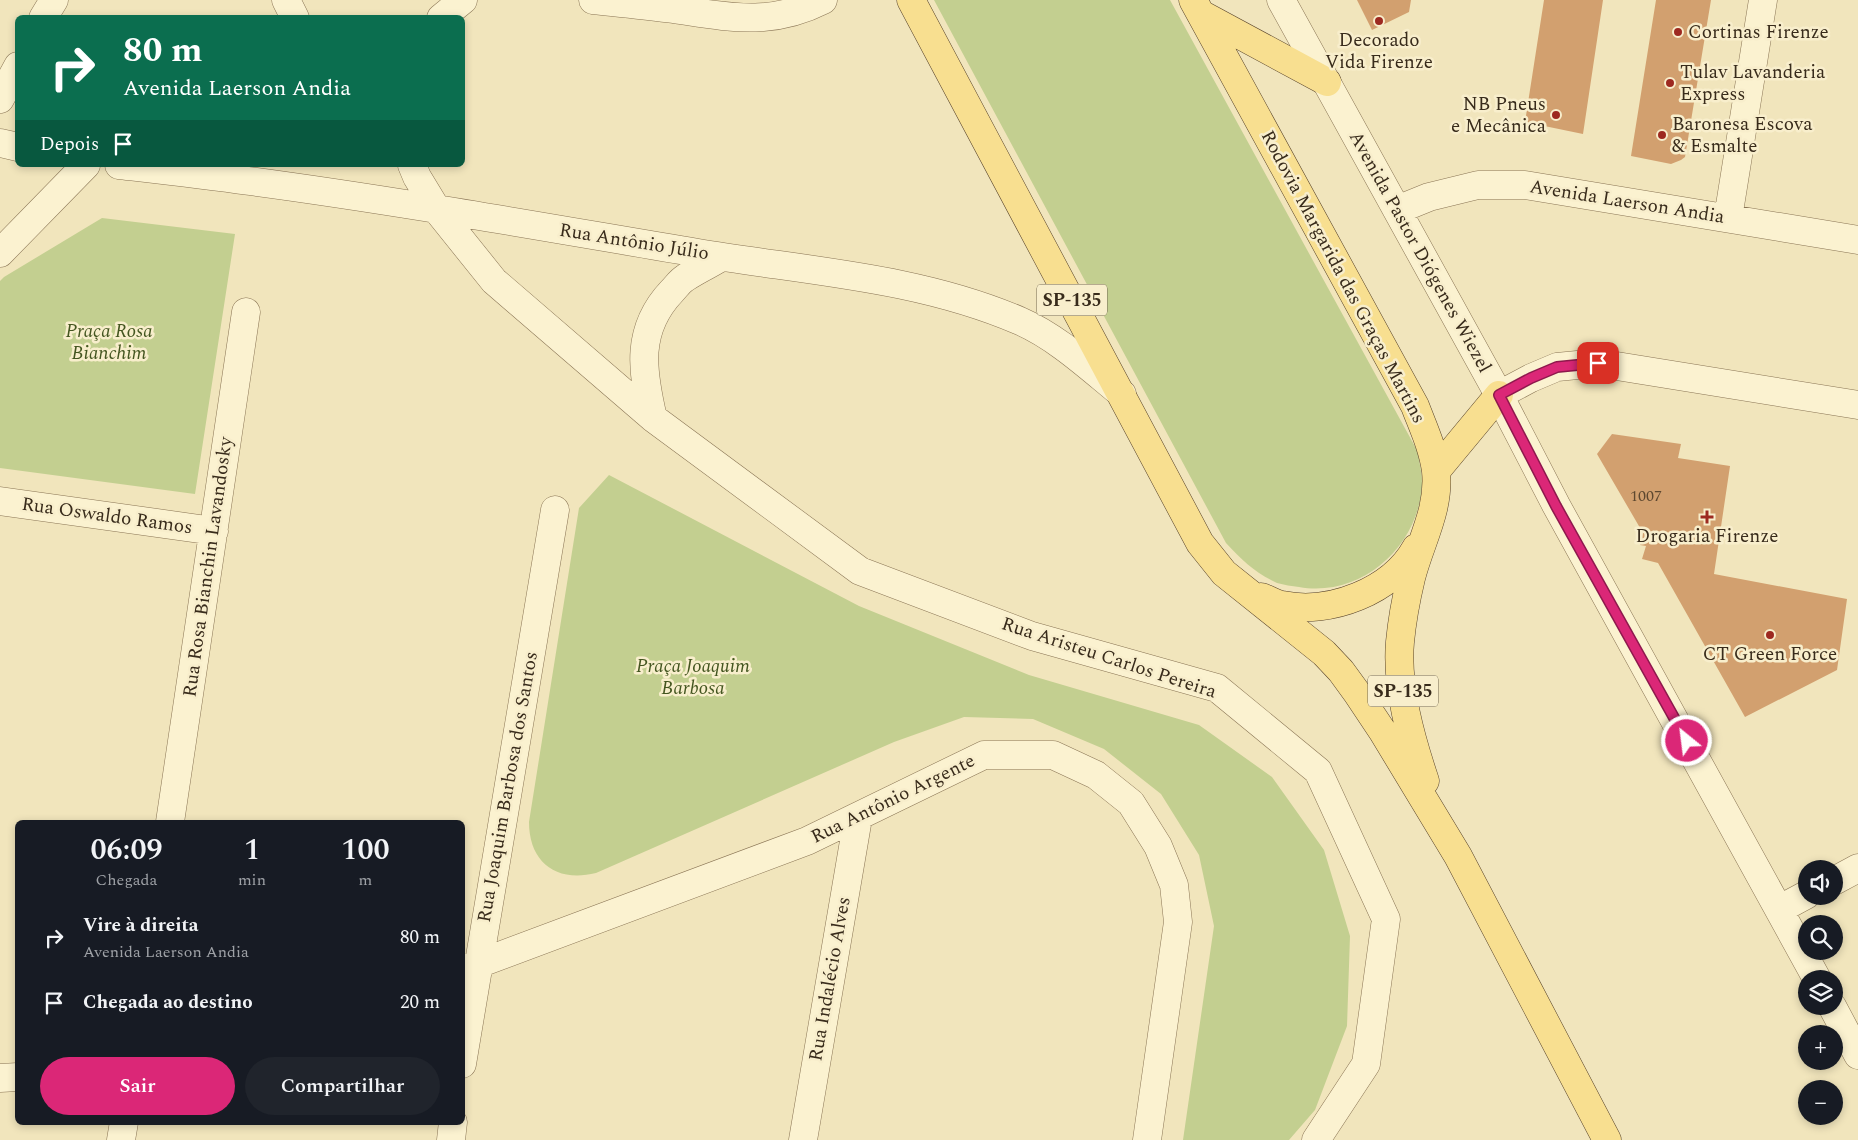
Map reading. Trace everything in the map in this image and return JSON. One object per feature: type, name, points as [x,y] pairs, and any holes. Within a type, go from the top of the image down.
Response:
[{"type":"main road","name":"Rodovia Margarida das Graças Martins","points":[[911,0],[1200,543],[1224,573],[1324,653],[1341,671],[1383,732],[1458,856],[1607,1140]]},
{"type":"main road","name":"Rodovia Margarida das Graças Martins","points":[[1197,7],[1415,406],[1429,442],[1436,471],[1436,496],[1431,520],[1411,577],[1400,644],[1401,678],[1414,748],[1425,782],[1458,856]]},
{"type":"main road","points":[[1197,7],[1327,82]]},
{"type":"main road","points":[[1436,471],[1499,395]]},
{"type":"main road","points":[[1246,590],[1282,605],[1304,607],[1325,606],[1352,599],[1376,588],[1399,570],[1414,551],[1431,520]]},
{"type":"street","points":[[45,15],[54,0]]},
{"type":"street","points":[[286,0],[294,15]]},
{"type":"street","points":[[445,15],[463,0]]},
{"type":"street","points":[[593,0],[667,4],[721,17],[768,18],[809,7],[823,0]]},
{"type":"street","name":"Avenida Pastor Diógenes Wiezel","points":[[1281,0],[1499,395],[1556,506],[1812,970]]},
{"type":"street","points":[[1728,218],[1763,0]]},
{"type":"street","points":[[0,99],[15,72]]},
{"type":"street","points":[[0,143],[15,146]]},
{"type":"street","points":[[0,252],[84,167]]},
{"type":"street","name":"Rua Antônio Júlio","points":[[153,167],[255,173],[437,210],[722,257],[836,273],[923,289],[974,303],[1022,322],[1054,341],[1122,394]]},
{"type":"street","name":"Rua Aristeu Carlos Pereira","points":[[413,167],[437,210],[494,281],[653,418],[860,571],[1032,636],[1217,688],[1318,771],[1386,919],[1366,1064],[1316,1140]]},
{"type":"street","name":"Avenida Laerson Andia","points":[[1397,210],[1429,197],[1478,185],[1525,185],[1858,240]]},
{"type":"street","points":[[653,418],[645,385],[644,355],[648,326],[662,301],[683,279],[722,257]]},
{"type":"street","name":"Rua Rosa Bianchin Lavandosky","points":[[170,820],[246,312]]},
{"type":"street","points":[[1499,395],[1557,367],[1598,363],[1858,405]]},
{"type":"street","name":"Rua Oswaldo Ramos","points":[[0,501],[214,531]]},
{"type":"street","name":"Rua Joaquim Barbosa dos Santos","points":[[465,1028],[470,967],[556,510]]},
{"type":"street","name":"Rua Antônio Argente","points":[[470,967],[807,841],[858,818],[984,755],[1053,755],[1096,775],[1131,803],[1158,846],[1174,885],[1178,922],[1147,1140]]},
{"type":"street","name":"Rua Indalécio Alves","points":[[803,1140],[858,818]]},
{"type":"street","points":[[1843,876],[1858,868]]},
{"type":"street","points":[[1780,909],[1798,899]]},
{"type":"street","points":[[1837,1015],[1858,1056]]},
{"type":"street","points":[[0,1078],[15,1077]]},
{"type":"street","points":[[121,1140],[124,1125]]},
{"type":"street","points":[[451,1140],[453,1125]]},
{"type":"green space","points":[[934,0],[1170,0],[1418,452],[1422,486],[1418,508],[1410,529],[1398,548],[1382,564],[1364,576],[1344,584],[1322,588],[1299,587],[1277,583],[1262,575],[1226,543]]},
{"type":"green space","name":"Praça Rosa Bianchim","points":[[102,218],[235,234],[195,494],[0,468],[0,281]]},
{"type":"green space","name":"Praça Joaquim Barbosa","points":[[609,475],[859,606],[1029,675],[1199,725],[1272,777],[1324,850],[1350,936],[1347,1026],[1315,1110],[1289,1140],[1183,1140],[1214,926],[1199,855],[1161,794],[1104,749],[1033,719],[964,717],[894,742],[596,873],[569,875],[557,872],[548,866],[534,848],[530,836],[529,822],[579,508]]},
{"type":"building","name":"Decorado Vida Firenze","points":[[1357,0],[1411,0],[1409,12],[1372,30]]},
{"type":"building","points":[[1544,0],[1603,0],[1583,134],[1525,122]]},
{"type":"building","points":[[1656,0],[1711,0],[1685,157],[1671,164],[1631,156]]},
{"type":"building","points":[[1612,434],[1681,444],[1678,458],[1730,466],[1714,574],[1847,599],[1837,670],[1745,717],[1658,563],[1642,559],[1646,546],[1640,545],[1643,533],[1597,454]]},
{"type":"place","name":"Decorado Vida Firenze","points":[[1379,21]]},
{"type":"place","name":"Cortinas Firenze","points":[[1678,32]]},
{"type":"place","name":"Tulav Lavanderia Express","points":[[1670,83]]},
{"type":"place","name":"NB Pneus e Mecânica","points":[[1556,115]]},
{"type":"place","name":"Baronesa Escova & Esmalte","points":[[1662,135]]},
{"type":"place","name":"Drogaria Firenze","points":[[1707,517]]},
{"type":"place","name":"CT Green Force","points":[[1770,635]]},
{"type":"route","points":[[1598,363],[1557,367],[1499,395],[1556,506],[1687,741]]}]
